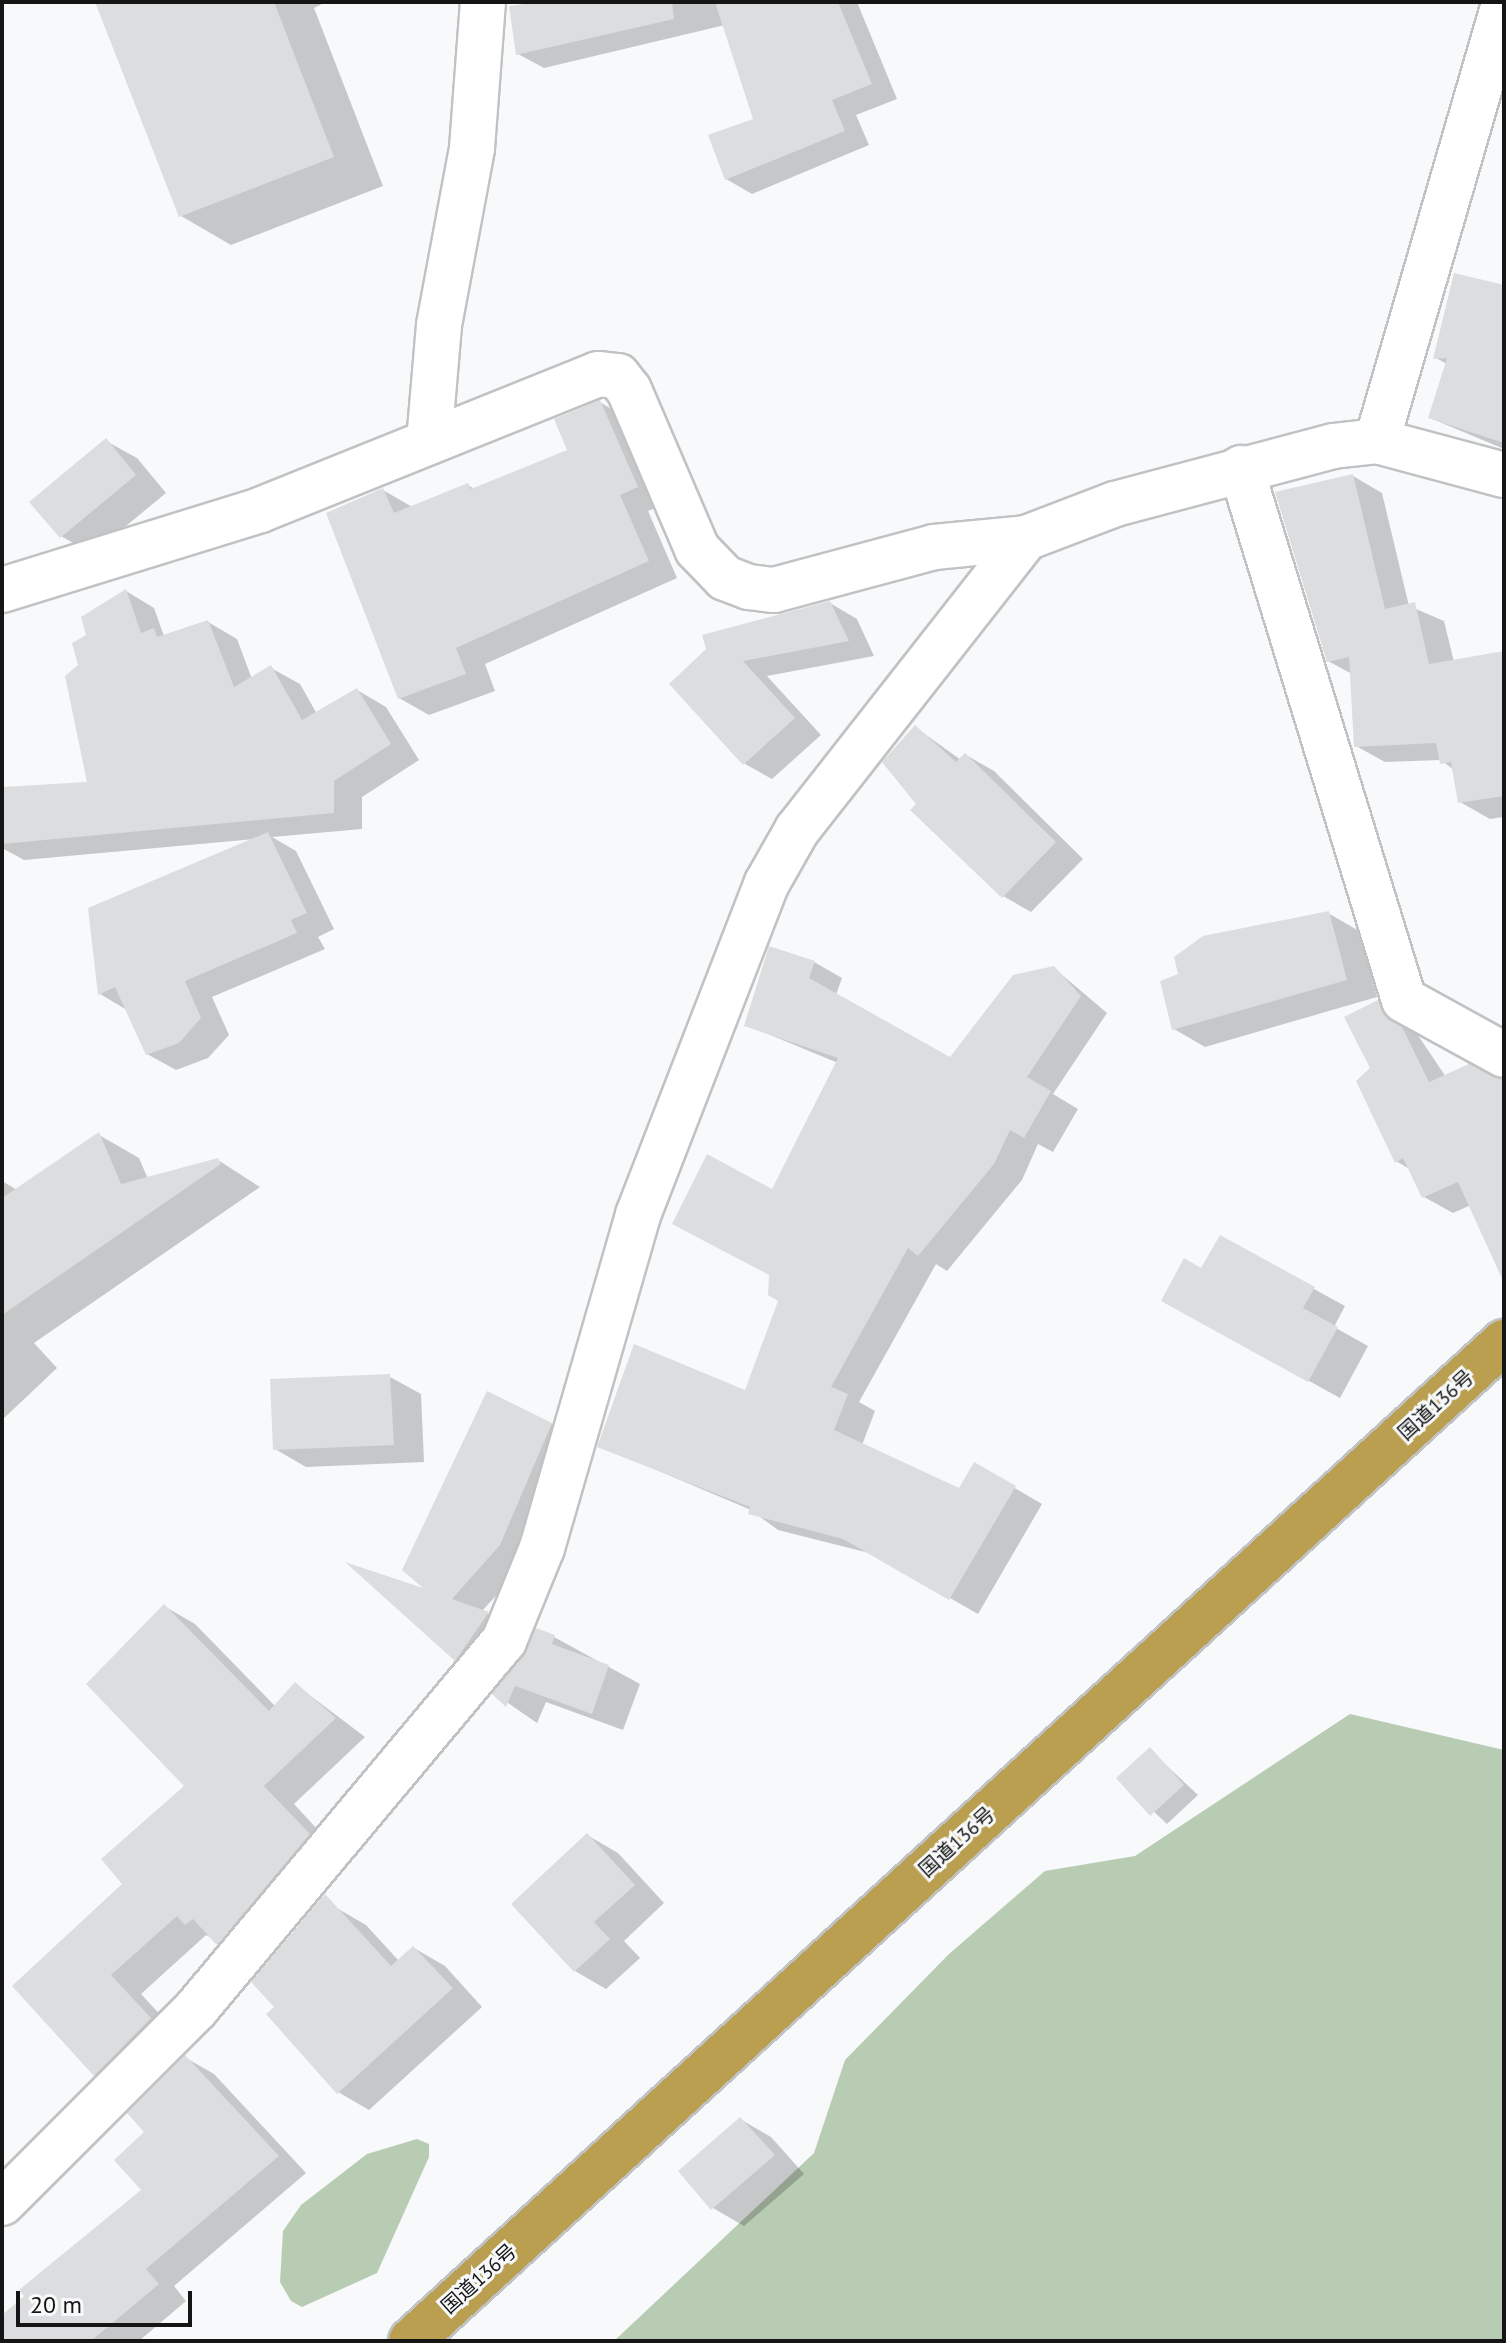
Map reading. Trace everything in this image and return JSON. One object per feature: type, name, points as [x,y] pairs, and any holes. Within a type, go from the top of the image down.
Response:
[{"type":"highway","name":"国道136号","points":[[411,2341],[1504,1342]]},
{"type":"street","points":[[429,442],[439,325],[472,148],[483,2]]},
{"type":"street","points":[[1377,441],[1504,4]]},
{"type":"street","points":[[2,590],[260,510],[575,381],[618,376],[697,549],[725,578],[774,590],[934,547],[1026,538],[1241,468],[1377,441],[1504,475]]},
{"type":"street","points":[[1241,468],[1404,1000],[1504,1055]]},
{"type":"street","points":[[2,2203],[249,1950],[504,1641],[542,1548],[638,1215],[767,883],[797,830],[1026,538]]},
{"type":"green space","points":[[1350,1714],[1504,1750],[1504,2341],[614,2341],[814,2153],[845,2060],[949,1954],[1045,1871],[1135,1856]]},
{"type":"green space","points":[[417,2139],[429,2144],[429,2157],[377,2273],[302,2307],[291,2301],[280,2282],[283,2231],[301,2205],[367,2154]]},
{"type":"building","points":[[95,2],[274,2],[334,157],[179,217]]},
{"type":"building","points":[[539,2],[672,2],[674,19],[516,55],[509,6]]},
{"type":"building","points":[[715,2],[838,2],[872,84],[832,100],[845,131],[725,180],[708,135],[753,119]]},
{"type":"building","points":[[1454,273],[1504,285],[1504,443],[1428,418],[1447,358],[1433,359]]},
{"type":"building","points":[[600,400],[638,487],[620,495],[649,561],[456,648],[466,674],[398,699],[326,513],[383,488],[394,513],[468,483],[471,489],[567,450],[554,419]]},
{"type":"building","points":[[106,438],[136,475],[60,538],[29,502]]},
{"type":"building","points":[[1353,474],[1385,609],[1415,602],[1429,664],[1504,651],[1504,796],[1458,803],[1451,762],[1440,764],[1436,743],[1354,747],[1349,657],[1327,662],[1275,492]]},
{"type":"building","points":[[126,589],[141,633],[154,628],[157,637],[208,620],[234,687],[271,665],[302,720],[357,688],[391,744],[334,781],[334,813],[2,844],[2,787],[87,782],[65,676],[78,665],[72,643],[86,635],[81,617]]},
{"type":"building","points":[[830,601],[849,641],[743,661],[795,718],[743,765],[669,684],[706,649],[702,635]]},
{"type":"building","points":[[915,725],[956,762],[965,753],[1056,842],[1002,898],[910,810],[916,804],[882,762]]},
{"type":"building","points":[[268,832],[307,913],[291,920],[297,933],[185,981],[201,1018],[179,1043],[146,1055],[115,987],[98,995],[88,908]]},
{"type":"building","points":[[1329,911],[1347,980],[1172,1030],[1160,981],[1178,974],[1174,957],[1203,936]]},
{"type":"building","points":[[769,946],[815,961],[809,978],[950,1057],[1013,975],[1054,966],[1081,996],[1027,1077],[1051,1091],[1024,1138],[1010,1130],[994,1164],[918,1256],[908,1248],[831,1387],[848,1394],[834,1430],[959,1488],[974,1462],[1016,1486],[949,1600],[843,1539],[748,1514],[750,1507],[597,1447],[634,1344],[745,1390],[778,1301],[768,1295],[769,1275],[672,1224],[707,1154],[772,1189],[838,1058],[744,1026]]},
{"type":"building","points":[[1378,1000],[1402,1027],[1429,1082],[1469,1064],[1504,1080],[1504,1283],[1458,1182],[1422,1198],[1403,1158],[1395,1163],[1356,1081],[1370,1068],[1344,1017]]},
{"type":"building","points":[[99,1132],[121,1184],[218,1158],[221,1164],[2,1315],[2,1198]]},
{"type":"building","points":[[1220,1235],[1315,1287],[1303,1308],[1338,1327],[1308,1382],[1161,1301],[1184,1258],[1201,1268]]},
{"type":"building","points":[[390,1374],[394,1445],[273,1450],[270,1379]]},
{"type":"building","points":[[487,1391],[552,1423],[500,1545],[452,1599],[489,1612],[455,1661],[345,1562],[423,1588],[402,1570]]},
{"type":"building","points":[[164,1604],[269,1711],[295,1682],[336,1718],[264,1786],[310,1834],[217,1945],[193,1919],[185,1925],[177,1916],[111,1975],[151,2018],[94,2076],[12,1986],[122,1884],[101,1859],[184,1786],[86,1684]]},
{"type":"building","points":[[536,1628],[555,1635],[552,1644],[609,1665],[592,1714],[515,1686],[506,1707],[492,1694]]},
{"type":"building","points":[[1150,1747],[1184,1785],[1150,1816],[1116,1778]]},
{"type":"building","points":[[587,1833],[635,1885],[594,1922],[610,1939],[574,1972],[511,1904]]},
{"type":"building","points":[[325,1894],[391,1966],[413,1946],[453,1988],[337,2094],[266,2014],[274,2007],[251,1982]]},
{"type":"building","points":[[185,2055],[279,2156],[146,2269],[159,2284],[91,2341],[2,2341],[2,2315],[24,2296],[19,2290],[141,2190],[114,2160],[144,2132],[127,2113]]},
{"type":"building","points":[[740,2117],[775,2155],[711,2210],[678,2171]]}]
